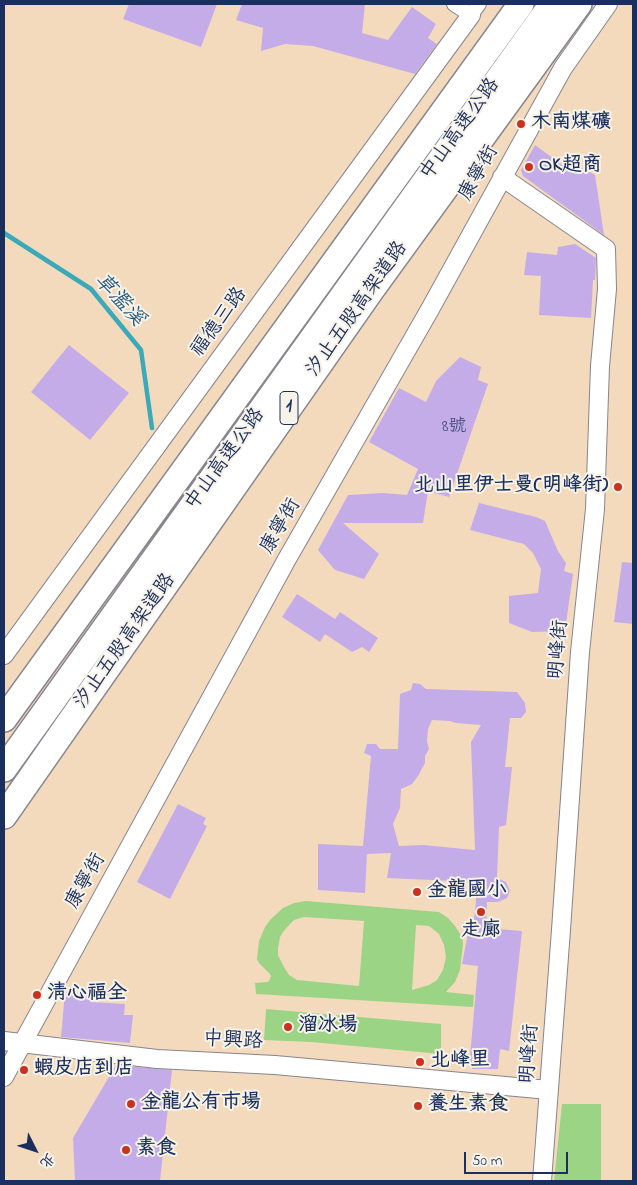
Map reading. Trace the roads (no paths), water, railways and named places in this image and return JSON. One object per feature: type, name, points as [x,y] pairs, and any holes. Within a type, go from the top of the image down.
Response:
[{"type":"highway","name":"中山高速公路","points":[[4,719],[521,4]]},
{"type":"highway","name":"中山高速公路","points":[[4,769],[552,4]]},
{"type":"highway","name":"汐止五股高架道路","points":[[4,816],[370,292],[579,4]]},
{"type":"street","points":[[454,4],[475,9]]},
{"type":"street","name":"康寧街","points":[[4,1077],[288,560],[429,311],[563,68],[608,4]]},
{"type":"street","name":"福德三路","points":[[4,655],[475,9]]},
{"type":"street","name":"明峰街","points":[[502,177],[606,249],[607,289],[600,366],[594,509],[580,652],[542,1181]]},
{"type":"street","name":"中興路","points":[[4,1041],[157,1059],[275,1065],[549,1090]]},
{"type":"waterway","name":"草濫溪","points":[[4,233],[91,289],[141,350],[152,428]]},
{"type":"place","name":"木南煤礦","points":[[521,124]]},
{"type":"place","name":"OK超商","points":[[529,167]]},
{"type":"place","name":"北山里伊士曼(明峰街)","points":[[618,487]]},
{"type":"place","name":"金龍國小","points":[[417,892]]},
{"type":"place","name":"走廊","points":[[481,912]]},
{"type":"place","name":"清心福全","points":[[37,995]]},
{"type":"place","name":"溜冰場","points":[[288,1027]]},
{"type":"place","name":"北峰里","points":[[420,1062]]},
{"type":"place","name":"蝦皮店到店","points":[[24,1070]]},
{"type":"place","name":"金龍公有市場","points":[[131,1104]]},
{"type":"place","name":"養生素食","points":[[418,1106]]},
{"type":"place","name":"素食","points":[[126,1150]]}]
